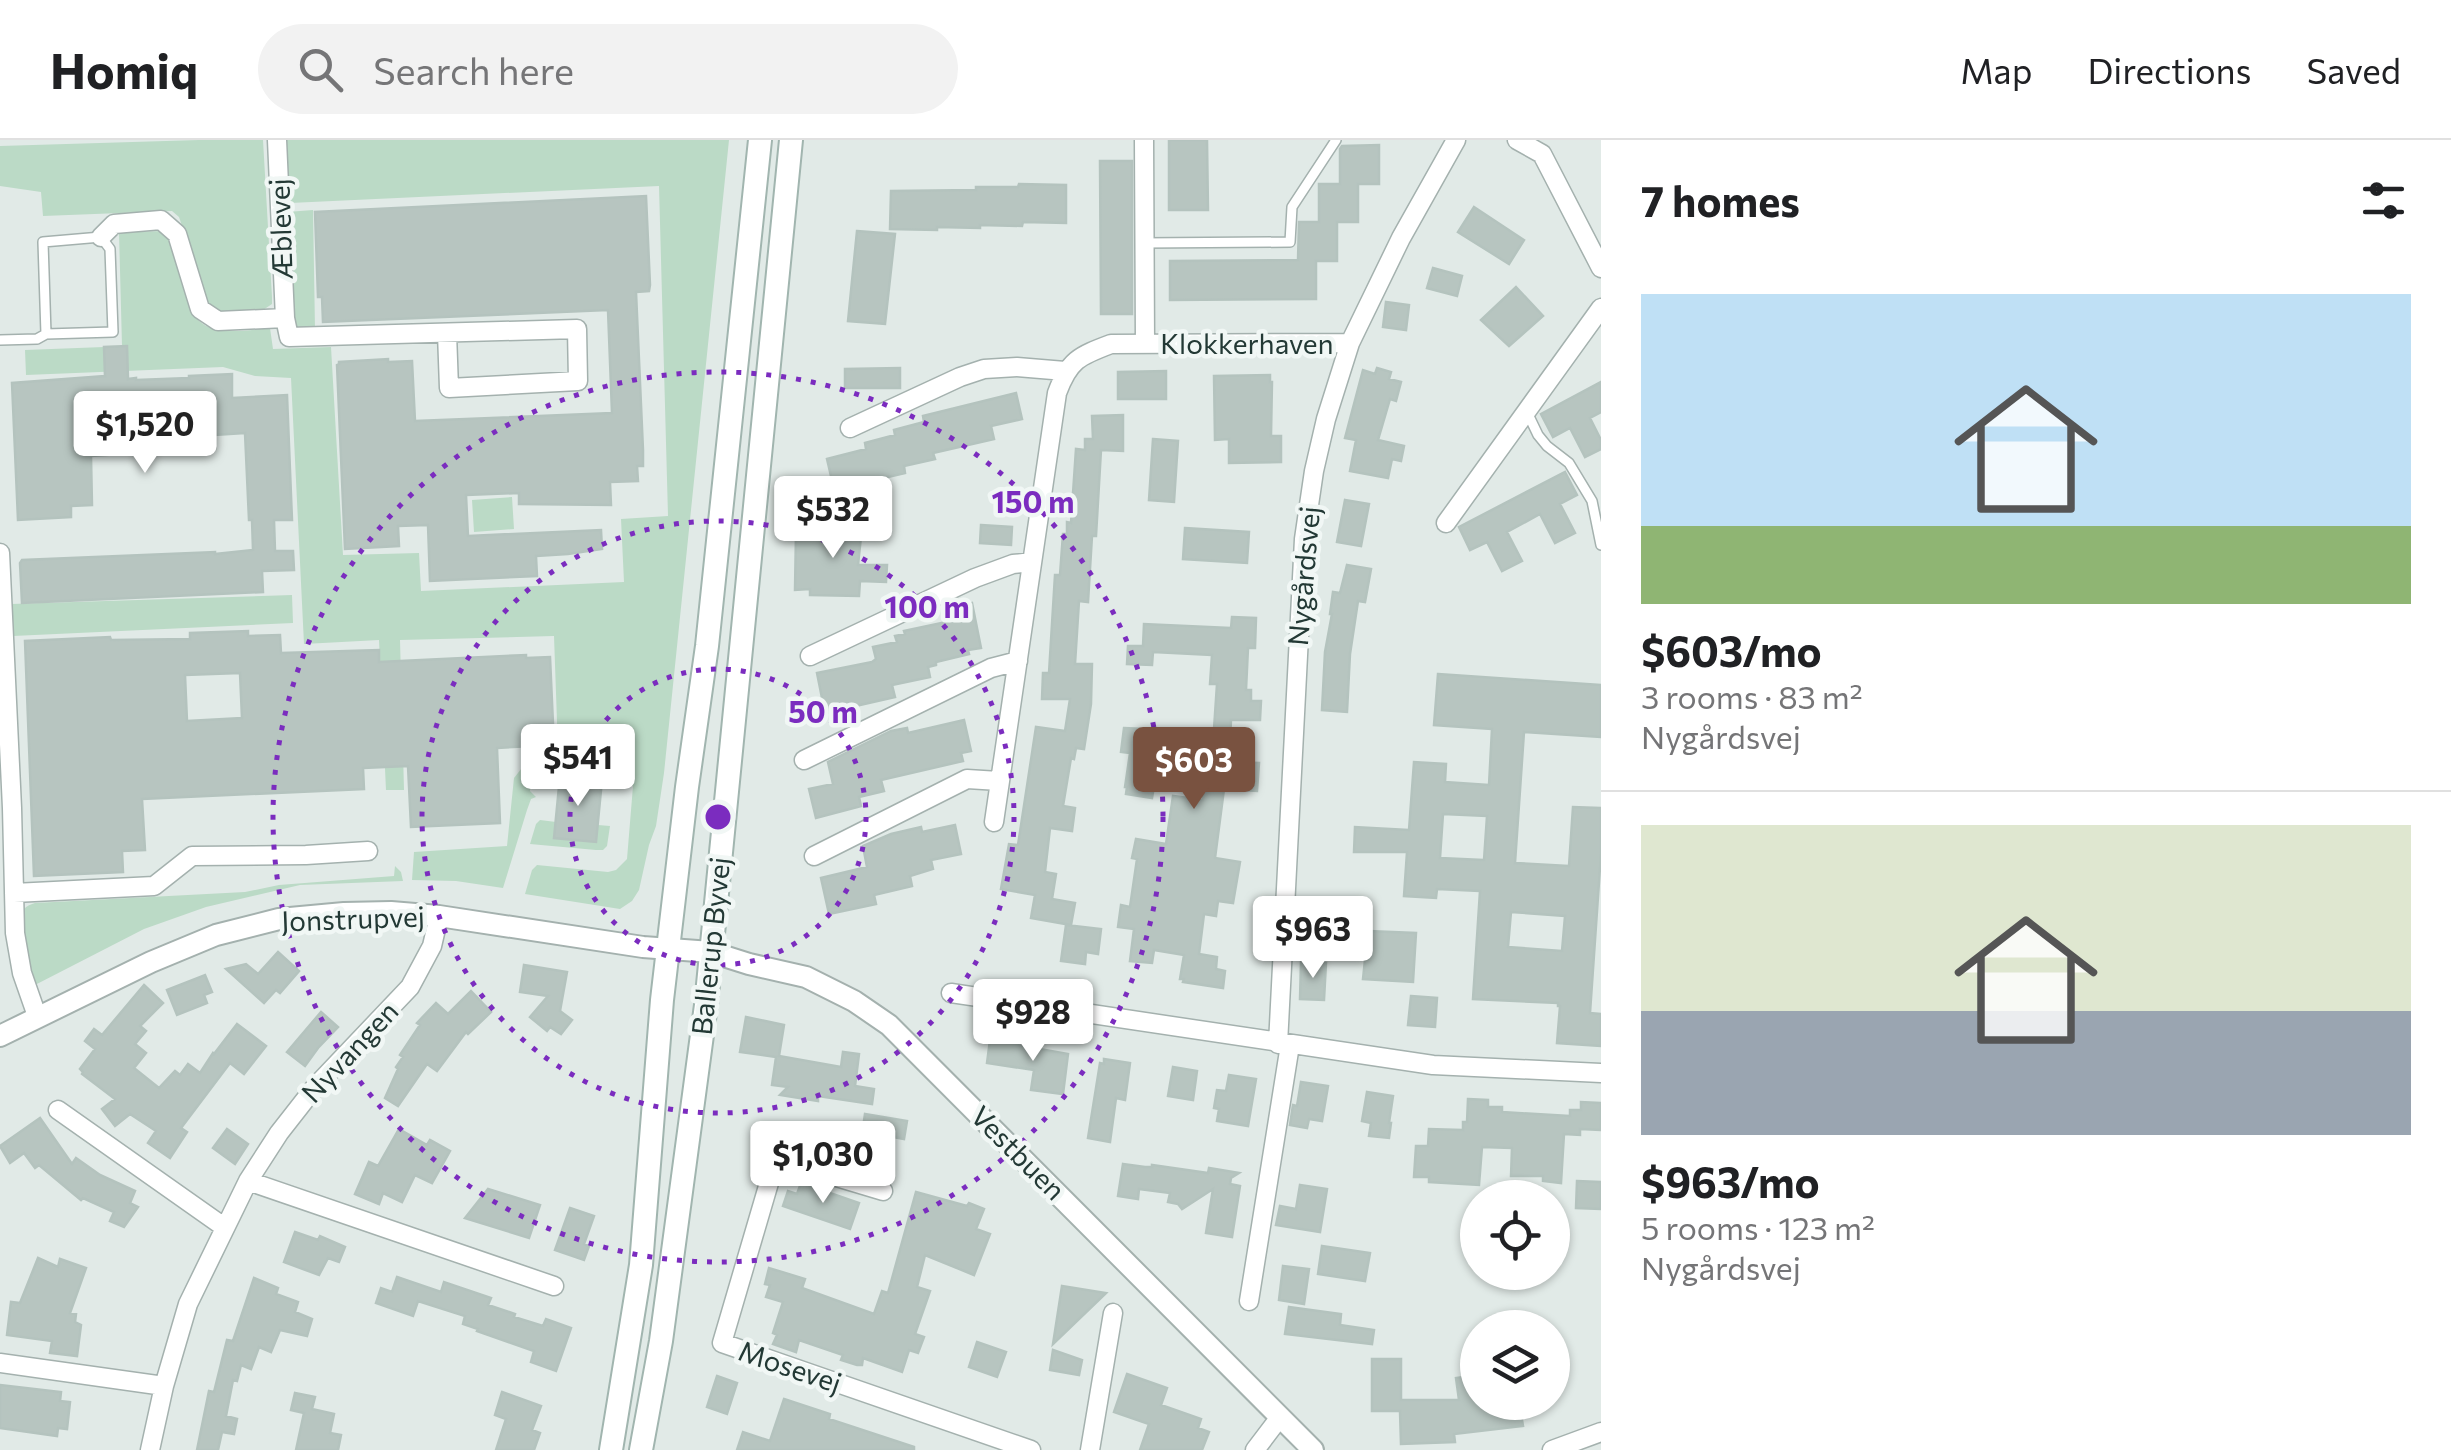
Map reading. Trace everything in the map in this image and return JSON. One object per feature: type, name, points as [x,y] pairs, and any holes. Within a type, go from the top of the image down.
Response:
[{"type":"main road","name":"Ballerup Byvej","points":[[611,1450],[641,1265],[668,948],[707,646],[760,140]]},
{"type":"main road","name":"Ballerup Byvej","points":[[640,1450],[661,1340],[712,952],[791,140]]},
{"type":"street","name":"Æblevej","points":[[278,140],[285,318]]},
{"type":"street","name":"Klokkerhaven","points":[[1144,140],[1145,344]]},
{"type":"street","name":"Nygårdsvej","points":[[1249,1300],[1284,1044],[1304,539],[1314,471],[1350,344],[1400,238],[1456,140]]},
{"type":"street","points":[[1518,140],[1542,154],[1601,268]]},
{"type":"street","points":[[102,237],[114,224],[161,220],[177,234],[200,308],[218,322],[285,318],[289,338],[447,333],[577,329],[578,381],[450,388],[447,333]]},
{"type":"street","points":[[1446,523],[1601,308]]},
{"type":"street","name":"Klokkerhaven","points":[[1066,371],[1084,354],[1110,344],[1350,344]]},
{"type":"street","points":[[850,428],[960,377],[984,370],[1016,367],[1066,371],[1057,393],[994,822]]},
{"type":"street","points":[[0,554],[6,808],[15,933],[22,973],[37,1016]]},
{"type":"street","points":[[810,656],[975,578],[1013,564],[1032,562]]},
{"type":"street","points":[[804,760],[991,668],[1018,661]]},
{"type":"street","points":[[814,856],[967,779],[999,781]]},
{"type":"street","points":[[14,892],[154,886],[192,856],[368,851]]},
{"type":"street","name":"Jonstrupvej","points":[[0,1036],[151,962],[216,935],[279,919],[391,912],[668,948]]},
{"type":"street","name":"Nyvangen","points":[[150,1450],[188,1304],[248,1181],[315,1087],[410,987],[432,946],[439,916]]},
{"type":"street","name":"Vestbuen","points":[[668,948],[712,952],[806,977],[854,1001],[890,1026],[1314,1450]]},
{"type":"street","points":[[950,993],[1433,1066],[1601,1072]]},
{"type":"street","points":[[58,1110],[224,1227]]},
{"type":"street","name":"Mosevej","points":[[883,1191],[776,1160],[722,1343],[1031,1450]]},
{"type":"street","points":[[248,1181],[554,1286]]},
{"type":"street","points":[[1090,1450],[1113,1313]]},
{"type":"street","points":[[0,1364],[164,1386]]},
{"type":"street","points":[[1255,1450],[1280,1417]]},
{"type":"street","points":[[1552,1450],[1601,1432]]},
{"type":"lane","points":[[1144,243],[1290,242],[1292,207],[1336,140]]},
{"type":"lane","points":[[0,340],[113,332],[110,250],[102,237],[43,242],[46,334]]},
{"type":"lane","points":[[1527,411],[1538,434],[1569,462],[1592,501],[1601,545]]},
{"type":"green space","points":[[263,140],[272,304],[263,310],[214,310],[179,217],[172,211],[43,216],[41,192],[0,186],[0,146]]},
{"type":"green space","points":[[286,140],[729,140],[664,773],[656,826],[639,890],[620,909],[525,894],[537,865],[608,872],[627,859],[633,786],[601,780],[559,787],[554,786],[553,780],[532,778],[530,791],[536,797],[527,810],[503,888],[412,880],[414,852],[507,846],[514,778],[533,754],[558,750],[554,636],[400,640],[404,790],[386,790],[379,640],[304,644],[291,378],[255,376],[223,367],[26,375],[25,350],[104,347],[105,365],[122,346],[119,232],[167,231],[191,309],[205,325],[225,331],[270,328],[273,349],[331,347],[343,555],[419,553],[421,591],[624,582],[621,519],[668,516],[659,186],[290,203]]},
{"type":"green space","points":[[313,210],[315,329],[300,329],[293,323],[287,212]]},
{"type":"green space","points":[[512,497],[514,529],[474,532],[472,500]]},
{"type":"green space","points":[[292,595],[293,623],[13,636],[11,604]]},
{"type":"green space","points":[[540,820],[556,822],[554,838],[595,842],[598,825],[610,826],[607,846],[596,850],[530,844]]},
{"type":"green space","points":[[395,866],[403,881],[300,885],[206,907],[144,929],[33,986],[21,919],[24,909],[35,903],[245,892],[279,885],[394,876]]},
{"type":"building","points":[[1169,140],[1207,140],[1208,210],[1169,210]]},
{"type":"building","points":[[1379,145],[1379,184],[1358,184],[1358,222],[1337,222],[1337,261],[1316,261],[1316,299],[1170,300],[1170,261],[1298,260],[1299,222],[1319,222],[1319,184],[1340,184],[1342,146]]},
{"type":"building","points":[[1100,161],[1132,161],[1132,314],[1101,314]]},
{"type":"building","points":[[1019,184],[1066,185],[1066,223],[890,229],[891,191],[976,190]]},
{"type":"building","points":[[646,196],[650,285],[649,291],[636,292],[643,450],[643,466],[637,466],[638,481],[610,482],[611,505],[519,504],[519,493],[466,495],[468,536],[601,530],[602,549],[536,556],[537,576],[430,581],[428,525],[398,526],[399,546],[345,549],[339,362],[412,361],[415,421],[612,413],[608,310],[323,322],[322,297],[318,297],[315,212]]},
{"type":"building","points":[[1474,207],[1524,240],[1509,264],[1458,232]]},
{"type":"building","points":[[857,231],[895,234],[885,324],[848,321]]},
{"type":"building","points":[[1433,268],[1462,276],[1457,296],[1427,288]]},
{"type":"building","points":[[1516,287],[1543,316],[1509,346],[1481,320]]},
{"type":"building","points":[[1386,302],[1409,305],[1406,330],[1383,327]]},
{"type":"building","points":[[127,346],[128,379],[232,374],[232,398],[287,395],[292,520],[274,520],[275,551],[293,551],[294,570],[262,571],[263,592],[22,603],[22,560],[253,550],[245,433],[214,435],[215,449],[149,452],[148,431],[118,432],[119,454],[91,456],[92,505],[71,506],[71,517],[18,520],[12,383],[105,376],[104,347]]},
{"type":"building","points":[[900,368],[900,388],[845,388],[845,369]]},
{"type":"building","points":[[1377,368],[1391,372],[1389,379],[1401,382],[1396,401],[1390,399],[1378,440],[1404,446],[1401,461],[1392,459],[1388,478],[1350,471],[1356,440],[1345,438],[1363,370],[1375,374]]},
{"type":"building","points":[[1166,371],[1166,399],[1118,399],[1118,372]]},
{"type":"building","points":[[1270,375],[1271,436],[1281,436],[1281,462],[1229,463],[1229,439],[1215,440],[1214,376]]},
{"type":"building","points":[[1601,382],[1601,412],[1590,418],[1601,440],[1601,449],[1585,457],[1570,428],[1553,437],[1541,414]]},
{"type":"building","points":[[1016,393],[1022,419],[991,426],[994,439],[933,453],[935,459],[904,466],[905,473],[875,480],[876,487],[845,495],[843,487],[834,489],[827,459],[866,449],[865,443],[924,422],[923,416]]},
{"type":"building","points":[[1123,415],[1123,451],[1101,450],[1088,602],[1079,601],[1075,664],[1092,664],[1091,704],[1084,749],[1076,748],[1074,759],[1071,758],[1063,806],[1075,808],[1072,831],[1050,828],[1045,872],[1056,874],[1052,899],[1075,903],[1071,925],[1031,918],[1035,895],[1001,889],[1009,844],[1018,845],[1036,727],[1065,731],[1070,699],[1042,699],[1043,673],[1049,673],[1055,575],[1060,575],[1063,534],[1067,534],[1067,522],[1071,523],[1076,449],[1085,450],[1085,439],[1093,439],[1092,416]]},
{"type":"building","points":[[1153,439],[1178,441],[1174,502],[1149,500]]},
{"type":"building","points":[[1565,472],[1577,495],[1560,504],[1575,533],[1555,543],[1540,514],[1507,532],[1522,561],[1502,571],[1487,542],[1470,550],[1459,527]]},
{"type":"building","points":[[1345,500],[1369,504],[1361,546],[1337,542]]},
{"type":"building","points":[[813,521],[862,527],[858,565],[887,565],[886,582],[860,581],[859,596],[810,595],[810,589],[795,590],[796,532],[811,533]]},
{"type":"building","points":[[981,525],[1012,527],[1011,545],[980,543]]},
{"type":"building","points":[[1185,528],[1249,532],[1247,563],[1183,559]]},
{"type":"building","points":[[1347,565],[1371,569],[1365,602],[1358,601],[1347,712],[1322,710],[1333,592],[1340,593]]},
{"type":"building","points":[[972,603],[981,648],[936,662],[928,667],[930,677],[892,685],[895,697],[825,713],[817,673],[872,662],[876,659],[873,647],[897,642],[895,636],[905,634],[904,631],[951,621],[948,609]]},
{"type":"building","points":[[1232,617],[1256,618],[1255,648],[1248,648],[1246,690],[1251,690],[1251,701],[1261,701],[1260,720],[1231,720],[1229,762],[1259,763],[1257,791],[1224,789],[1215,858],[1240,862],[1233,903],[1218,901],[1216,916],[1204,914],[1199,954],[1217,957],[1216,969],[1225,971],[1223,988],[1183,982],[1180,979],[1184,955],[1154,950],[1152,963],[1130,961],[1134,929],[1118,927],[1121,905],[1130,907],[1136,839],[1166,844],[1173,796],[1203,800],[1207,743],[1213,744],[1217,684],[1210,684],[1212,655],[1153,652],[1152,665],[1127,664],[1128,646],[1143,646],[1144,624],[1231,628]]},
{"type":"building","points":[[248,631],[248,636],[280,635],[281,653],[379,650],[379,662],[550,657],[553,724],[530,725],[531,746],[497,748],[500,823],[411,827],[408,766],[363,768],[364,789],[142,799],[145,850],[122,851],[123,872],[34,876],[25,641],[190,639],[190,633]],"holes":[[[240,673],[242,718],[187,721],[185,675]]]},
{"type":"building","points":[[1438,674],[1601,685],[1601,737],[1524,732],[1515,863],[1569,866],[1573,807],[1601,808],[1590,1013],[1601,1014],[1601,1046],[1557,1043],[1558,1003],[1473,999],[1480,891],[1437,889],[1436,898],[1404,896],[1407,852],[1354,852],[1355,827],[1409,830],[1414,762],[1446,764],[1445,782],[1489,785],[1492,729],[1434,725]],"holes":[[[1443,814],[1487,816],[1484,860],[1440,858]],[[1511,912],[1565,916],[1562,951],[1508,947]]]},
{"type":"building","points":[[964,720],[971,751],[961,753],[963,761],[881,780],[884,791],[859,797],[861,806],[816,818],[809,789],[833,784],[828,762],[891,731],[907,728],[908,733]]},
{"type":"building","points":[[1124,728],[1145,729],[1143,754],[1159,756],[1152,798],[1126,794],[1130,753],[1121,752]]},
{"type":"building","points":[[560,776],[602,780],[596,842],[554,838]]},
{"type":"building","points":[[955,825],[961,854],[931,860],[933,869],[910,876],[912,886],[874,895],[876,904],[829,914],[821,878],[867,867],[863,846],[921,827],[922,832]]},
{"type":"building","points":[[1066,925],[1101,929],[1098,954],[1086,952],[1085,964],[1061,961]]},
{"type":"building","points":[[1368,931],[1416,933],[1413,982],[1363,979]]},
{"type":"building","points":[[278,952],[299,971],[280,993],[276,990],[264,1003],[226,969],[246,964],[258,974]]},
{"type":"building","points":[[1301,962],[1326,963],[1324,1000],[1300,999]]},
{"type":"building","points":[[524,965],[567,972],[560,1011],[572,1020],[561,1034],[550,1027],[547,1031],[530,1017],[548,996],[520,992]]},
{"type":"building","points":[[205,975],[212,992],[204,995],[207,1003],[177,1015],[167,990]]},
{"type":"building","points":[[144,985],[163,1003],[140,1026],[146,1031],[135,1044],[146,1053],[134,1068],[159,1088],[175,1071],[180,1075],[188,1064],[200,1073],[237,1024],[266,1046],[244,1074],[230,1063],[181,1128],[187,1132],[170,1158],[148,1143],[156,1131],[130,1114],[115,1126],[102,1109],[115,1099],[80,1069],[95,1049],[85,1041],[94,1029],[102,1035]]},
{"type":"building","points":[[471,991],[491,1012],[466,1032],[437,1071],[427,1064],[398,1106],[385,1098],[403,1057],[400,1055],[420,1025],[417,1023],[436,1003],[448,1014]]},
{"type":"building","points":[[1411,996],[1437,998],[1435,1027],[1408,1025]]},
{"type":"building","points":[[321,1012],[338,1027],[305,1066],[287,1052]]},
{"type":"building","points":[[746,1017],[784,1025],[779,1056],[841,1067],[843,1052],[859,1054],[855,1086],[874,1089],[872,1104],[780,1095],[788,1087],[772,1085],[776,1057],[740,1052]]},
{"type":"building","points":[[990,1040],[1068,1054],[1063,1094],[1031,1090],[1034,1070],[987,1063]]},
{"type":"building","points":[[1104,1059],[1130,1063],[1125,1100],[1116,1098],[1110,1142],[1088,1138],[1100,1063],[1104,1064]]},
{"type":"building","points":[[1173,1067],[1197,1071],[1193,1100],[1168,1096]]},
{"type":"building","points":[[1229,1075],[1256,1079],[1248,1126],[1217,1121],[1217,1090],[1226,1091]]},
{"type":"building","points":[[1301,1082],[1328,1086],[1322,1121],[1309,1119],[1307,1128],[1290,1125]]},
{"type":"building","points":[[1367,1092],[1393,1096],[1389,1138],[1369,1136],[1371,1123],[1362,1121]]},
{"type":"building","points":[[1468,1099],[1488,1100],[1488,1107],[1502,1107],[1502,1112],[1570,1116],[1570,1110],[1581,1110],[1581,1102],[1601,1103],[1601,1130],[1580,1129],[1580,1135],[1564,1134],[1561,1180],[1511,1176],[1512,1148],[1482,1147],[1479,1180],[1460,1180],[1460,1184],[1414,1177],[1416,1146],[1428,1146],[1429,1129],[1463,1130],[1463,1122],[1467,1122]]},
{"type":"building","points":[[865,1114],[907,1121],[904,1139],[893,1137],[889,1159],[859,1155]]},
{"type":"building","points":[[40,1118],[72,1164],[76,1158],[100,1175],[135,1191],[130,1203],[138,1207],[124,1227],[110,1221],[114,1212],[81,1200],[39,1165],[35,1168],[24,1153],[10,1163],[0,1146]]},
{"type":"building","points":[[227,1129],[248,1144],[235,1164],[213,1148]]},
{"type":"building","points":[[399,1129],[427,1145],[430,1140],[450,1151],[432,1183],[415,1175],[402,1202],[383,1193],[379,1204],[355,1194],[369,1162],[378,1166]]},
{"type":"building","points":[[1123,1164],[1239,1173],[1231,1178],[1230,1184],[1240,1186],[1232,1237],[1206,1233],[1213,1189],[1182,1209],[1168,1202],[1170,1193],[1139,1189],[1138,1199],[1118,1196]]},
{"type":"building","points":[[1577,1181],[1601,1182],[1601,1209],[1576,1208]]},
{"type":"building","points":[[801,1183],[859,1203],[850,1229],[783,1206],[788,1191],[797,1194]]},
{"type":"building","points":[[1300,1185],[1327,1189],[1320,1232],[1276,1225],[1280,1206],[1296,1209]]},
{"type":"building","points":[[488,1189],[540,1205],[529,1238],[465,1218]]},
{"type":"building","points":[[916,1192],[984,1209],[976,1229],[990,1234],[974,1275],[925,1255],[917,1287],[930,1291],[915,1334],[924,1337],[918,1353],[909,1350],[902,1372],[863,1358],[862,1365],[857,1365],[841,1360],[843,1355],[799,1340],[796,1352],[773,1344],[783,1302],[766,1297],[769,1268],[805,1279],[802,1288],[874,1314],[882,1291],[888,1293]]},
{"type":"building","points":[[570,1208],[594,1216],[584,1244],[589,1246],[584,1260],[555,1250]]},
{"type":"building","points":[[295,1232],[318,1240],[320,1236],[345,1247],[339,1262],[328,1258],[319,1275],[284,1262]]},
{"type":"building","points":[[1322,1246],[1370,1253],[1365,1281],[1318,1274]]},
{"type":"building","points":[[38,1258],[58,1267],[60,1259],[86,1268],[70,1313],[76,1314],[75,1322],[81,1325],[77,1356],[50,1353],[52,1341],[7,1335],[11,1302],[20,1303]]},
{"type":"building","points":[[1283,1266],[1309,1269],[1304,1304],[1279,1300]]},
{"type":"building","points":[[397,1277],[441,1292],[444,1282],[491,1298],[488,1305],[515,1314],[514,1317],[543,1326],[546,1319],[571,1328],[556,1371],[531,1362],[534,1351],[463,1324],[465,1316],[418,1301],[413,1316],[376,1303],[381,1288],[392,1292]]},
{"type":"building","points":[[254,1278],[278,1288],[276,1294],[298,1302],[295,1312],[312,1319],[307,1336],[280,1330],[271,1352],[259,1347],[251,1369],[241,1365],[237,1381],[233,1380],[226,1416],[237,1419],[234,1434],[222,1432],[218,1450],[197,1450],[209,1391],[214,1392],[227,1340],[233,1341]]},
{"type":"building","points":[[1062,1286],[1106,1293],[1053,1344]]},
{"type":"building","points":[[1289,1307],[1341,1314],[1340,1325],[1374,1330],[1372,1344],[1285,1334]]},
{"type":"building","points":[[977,1342],[1006,1352],[997,1377],[969,1367]]},
{"type":"building","points":[[1053,1350],[1082,1360],[1079,1375],[1050,1370]]},
{"type":"building","points":[[1372,1359],[1401,1359],[1401,1400],[1459,1400],[1456,1378],[1460,1377],[1460,1420],[1522,1420],[1523,1426],[1454,1434],[1455,1442],[1401,1444],[1400,1411],[1372,1411]]},
{"type":"building","points":[[1127,1374],[1167,1388],[1161,1405],[1201,1419],[1198,1428],[1209,1432],[1202,1450],[1140,1450],[1149,1424],[1114,1412]]},
{"type":"building","points":[[717,1376],[737,1383],[727,1414],[707,1407]]},
{"type":"building","points":[[0,1385],[61,1392],[60,1401],[70,1402],[67,1429],[58,1428],[57,1436],[0,1428]]},
{"type":"building","points":[[502,1392],[541,1406],[532,1430],[540,1433],[534,1450],[496,1450],[506,1419],[495,1415]]},
{"type":"building","points":[[295,1393],[315,1397],[312,1409],[334,1414],[330,1433],[341,1435],[338,1450],[296,1450],[304,1413],[291,1410]]},
{"type":"building","points":[[784,1399],[914,1450],[737,1450],[743,1432],[770,1441]]}]
